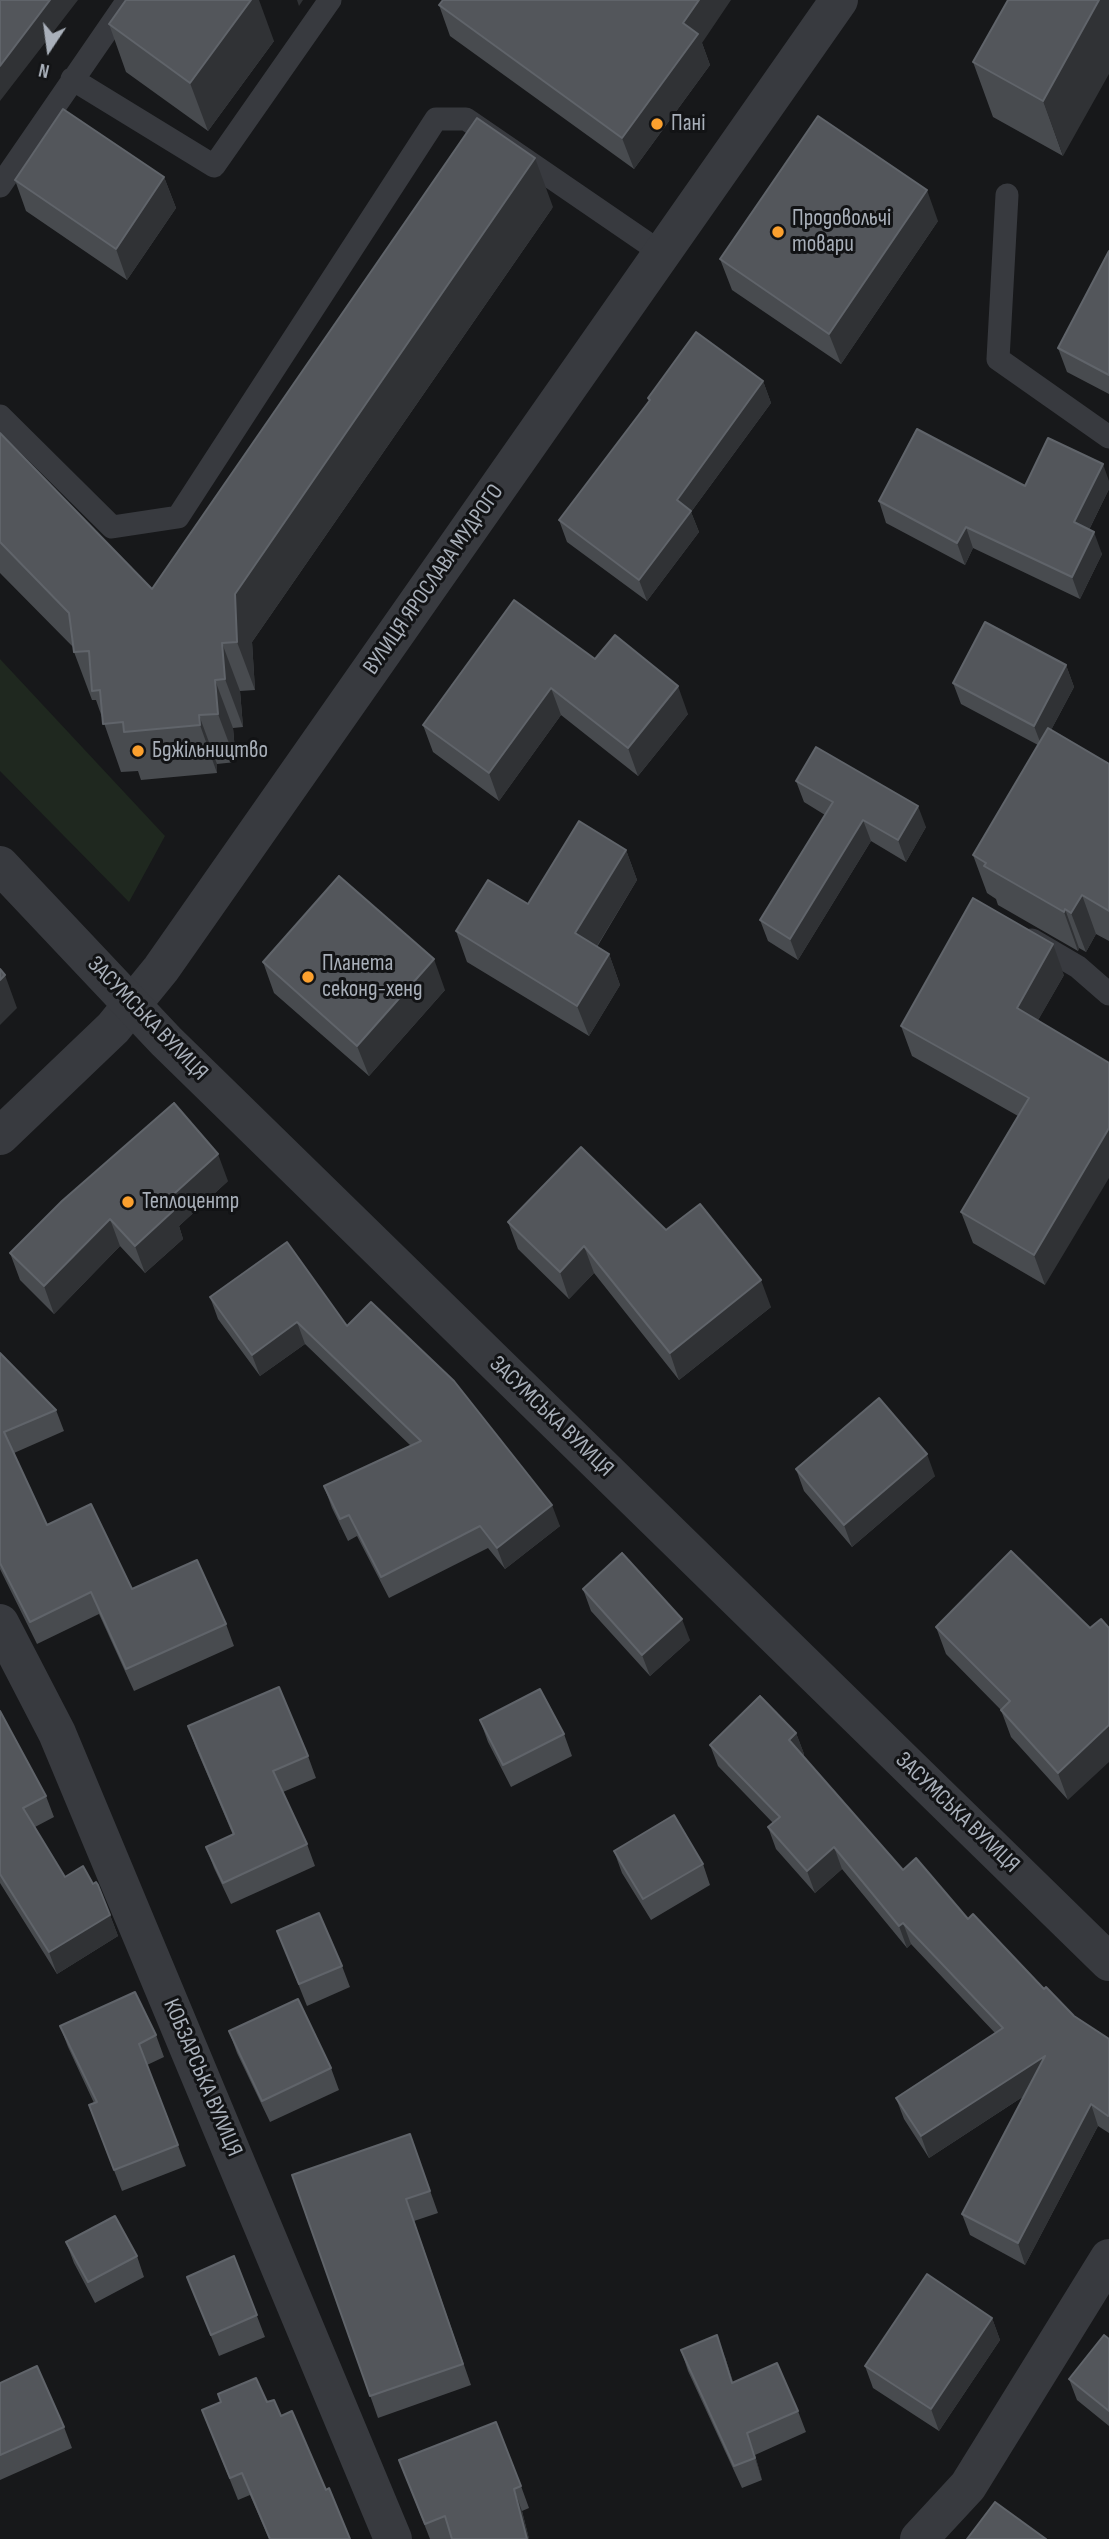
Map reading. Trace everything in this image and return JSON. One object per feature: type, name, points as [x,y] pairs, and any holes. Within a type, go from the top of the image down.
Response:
[{"type":"street","name":"ВУЛИЦЯ ЯРОСЛАВА МУДРОГО","points":[[0,1136],[132,1007],[839,0]]},
{"type":"street","name":"ЗАСУМСЬКА ВУЛИЦЯ","points":[[0,865],[132,1007],[1109,1962]]},
{"type":"street","name":"КОБЗАРСЬКА ВУЛИЦЯ","points":[[0,1623],[57,1733],[393,2539]]},
{"type":"street","points":[[919,2539],[968,2486],[1109,2258]]},
{"type":"lane","points":[[0,186],[128,0]]},
{"type":"lane","points":[[72,79],[214,166],[330,0]]},
{"type":"lane","points":[[0,416],[112,527],[178,517],[436,119],[466,119],[663,254]]},
{"type":"lane","points":[[1007,195],[998,359],[1109,438]]},
{"type":"lane","points":[[1010,928],[1078,967],[1108,989]]},
{"type":"shaded area","points":[[0,659],[165,836],[129,902],[0,771]]},
{"type":"building","points":[[0,0],[50,0],[0,66]]},
{"type":"building","points":[[126,0],[251,0],[190,83],[109,24]]},
{"type":"building","points":[[443,0],[699,0],[683,23],[698,34],[622,138],[439,5]]},
{"type":"building","points":[[1008,0],[1099,0],[1043,101],[973,62]]},
{"type":"building","points":[[63,109],[164,177],[116,249],[15,180]]},
{"type":"building","points":[[818,116],[927,190],[829,334],[720,259]]},
{"type":"building","points":[[477,118],[535,158],[235,594],[237,642],[222,643],[225,679],[215,680],[218,714],[199,715],[200,725],[124,732],[123,722],[103,724],[100,690],[92,691],[89,651],[74,652],[69,613],[0,542],[0,433],[152,589]]},
{"type":"building","points":[[1109,251],[1109,375],[1058,348]]},
{"type":"building","points":[[696,332],[763,381],[677,500],[691,511],[639,580],[559,520],[650,400],[648,398]]},
{"type":"building","points":[[917,429],[1025,486],[1048,438],[1103,464],[1074,522],[1094,532],[1072,577],[966,527],[957,543],[879,501]]},
{"type":"building","points":[[514,600],[595,659],[615,635],[678,686],[628,748],[551,688],[489,773],[423,725]]},
{"type":"building","points":[[985,622],[1066,665],[1034,726],[953,683]]},
{"type":"building","points":[[1048,728],[1109,764],[1109,911],[1082,895],[1071,913],[1065,909],[1064,912],[984,866],[986,863],[973,855]]},
{"type":"building","points":[[816,747],[918,806],[898,840],[863,820],[790,939],[760,920],[833,802],[796,781]]},
{"type":"building","points":[[579,821],[626,850],[575,933],[609,954],[577,1006],[456,931],[488,880],[528,904]]},
{"type":"building","points":[[339,876],[434,959],[357,1046],[263,962]]},
{"type":"building","points":[[973,898],[1053,944],[1017,1008],[1109,1063],[1109,1128],[1034,1255],[961,1212],[1029,1098],[901,1026]]},
{"type":"building","points":[[174,1103],[218,1154],[165,1202],[173,1211],[135,1246],[110,1219],[44,1286],[10,1253],[62,1201]]},
{"type":"building","points":[[581,1147],[666,1230],[700,1204],[761,1280],[670,1353],[584,1246],[560,1272],[508,1222]]},
{"type":"building","points":[[287,1242],[347,1326],[371,1302],[454,1381],[552,1505],[497,1548],[480,1526],[381,1577],[349,1515],[340,1519],[324,1486],[421,1441],[297,1322],[252,1355],[210,1297]]},
{"type":"building","points":[[0,1353],[56,1410],[4,1432],[47,1525],[91,1504],[132,1589],[197,1560],[226,1624],[126,1669],[91,1592],[30,1622],[0,1563]]},
{"type":"building","points":[[879,1398],[927,1454],[844,1525],[796,1469]]},
{"type":"building","points":[[1011,1551],[1090,1628],[1101,1619],[1109,1628],[1109,1725],[1058,1773],[1001,1710],[1010,1701],[936,1627]]},
{"type":"building","points":[[622,1553],[682,1619],[642,1655],[583,1589]]},
{"type":"building","points":[[279,1687],[308,1756],[273,1771],[307,1844],[223,1883],[206,1847],[234,1834],[188,1726]]},
{"type":"building","points":[[540,1689],[564,1734],[503,1765],[480,1720]]},
{"type":"building","points":[[760,1696],[796,1733],[789,1740],[903,1870],[916,1858],[968,1919],[973,1914],[1044,1989],[1046,1987],[1074,2016],[1109,2039],[1109,2115],[1091,2104],[1018,2243],[962,2214],[1045,2056],[921,2136],[896,2098],[1003,2028],[903,1923],[899,1926],[834,1847],[807,1871],[768,1827],[780,1817],[710,1745]]},
{"type":"building","points":[[0,1711],[46,1796],[23,1808],[65,1877],[83,1866],[93,1884],[96,1882],[98,1885],[110,1915],[49,1952],[0,1874]]},
{"type":"building","points":[[674,1815],[703,1864],[643,1899],[614,1851]]},
{"type":"building","points":[[319,1913],[342,1966],[299,1984],[277,1931]]},
{"type":"building","points":[[135,1992],[156,2035],[139,2044],[178,2145],[114,2170],[89,2105],[97,2102],[60,2026]]},
{"type":"building","points":[[298,1999],[331,2068],[262,2101],[229,2031]]},
{"type":"building","points":[[410,2134],[430,2191],[406,2199],[463,2364],[370,2396],[292,2175]]},
{"type":"building","points":[[115,2216],[137,2256],[88,2282],[66,2242]]},
{"type":"building","points":[[234,2256],[257,2315],[211,2335],[187,2277]]},
{"type":"building","points":[[927,2274],[992,2318],[931,2409],[865,2366]]},
{"type":"building","points":[[717,2335],[732,2383],[777,2363],[798,2411],[747,2433],[755,2458],[734,2466],[681,2350]]},
{"type":"building","points":[[1104,2335],[1109,2339],[1109,2411],[1069,2379]]},
{"type":"building","points":[[37,2366],[64,2427],[0,2455],[0,2383]]},
{"type":"building","points":[[256,2378],[267,2402],[274,2400],[281,2416],[292,2411],[350,2539],[270,2539],[242,2473],[230,2478],[202,2410],[221,2402],[218,2394]]},
{"type":"building","points":[[496,2422],[521,2486],[514,2489],[527,2539],[452,2539],[445,2516],[425,2524],[399,2460]]},
{"type":"building","points":[[995,2502],[1046,2539],[967,2539]]},
{"type":"place","name":"Пані","points":[[657,124]]},
{"type":"place","name":"Продовольчі товари","points":[[778,232]]},
{"type":"place","name":"Бджільництво","points":[[138,751]]},
{"type":"place","name":"Планета секонд-хенд","points":[[308,977]]},
{"type":"place","name":"Теплоцентр","points":[[128,1202]]}]
